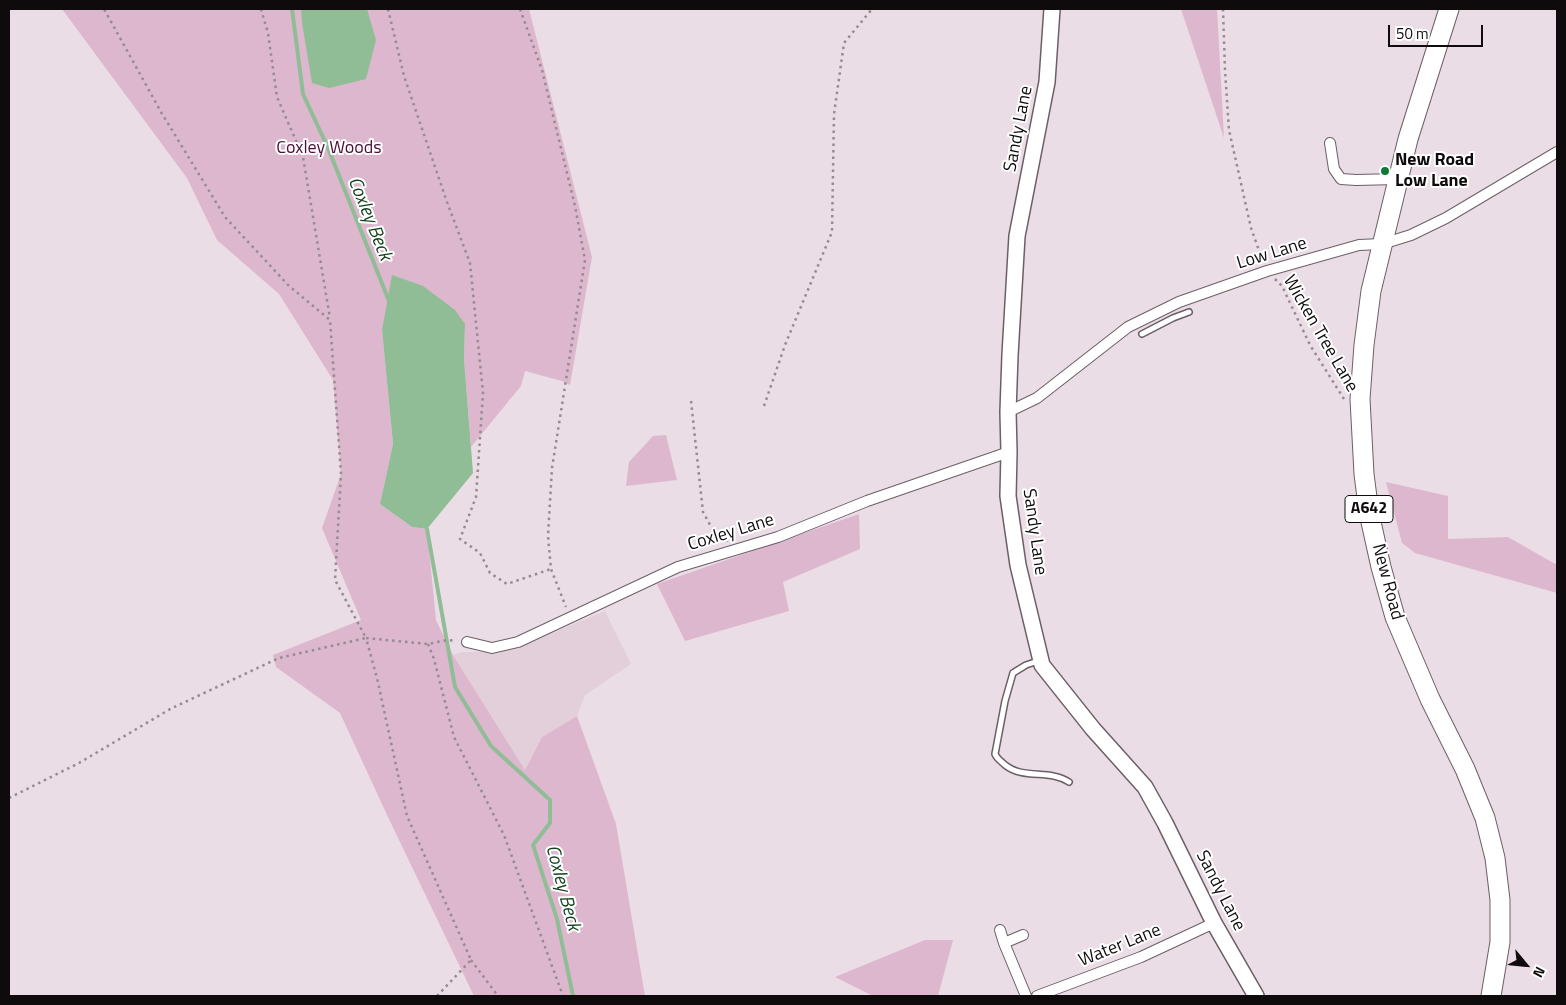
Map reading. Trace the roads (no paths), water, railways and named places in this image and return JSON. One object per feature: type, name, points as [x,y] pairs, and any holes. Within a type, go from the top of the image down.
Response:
[{"type":"highway","name":"New Road","points":[[1449,9],[1415,115],[1371,291],[1363,354],[1360,398],[1364,474],[1370,513],[1381,568],[1395,617],[1430,699],[1465,769],[1486,818],[1495,858],[1500,900],[1500,942],[1491,996]]},
{"type":"street","name":"Sandy Lane","points":[[1052,9],[1047,82],[1017,236],[1008,412],[1008,496],[1018,565],[1042,666],[1093,729],[1145,787],[1165,823],[1214,923],[1256,996]]},
{"type":"street","points":[[1330,143],[1334,169],[1341,179],[1398,179]]},
{"type":"street","name":"Low Lane","points":[[1008,412],[1037,398],[1128,327],[1168,307],[1267,271],[1359,245],[1382,244],[1411,235],[1446,218],[1557,152]]},
{"type":"street","name":"Coxley Lane","points":[[467,642],[492,648],[518,642],[678,567],[778,537],[867,501],[1009,452]]},
{"type":"street","name":"Water Lane","points":[[1037,996],[1141,956],[1214,923]]},
{"type":"street","points":[[1000,930],[1026,996]]},
{"type":"street","points":[[1004,943],[1023,935]]},
{"type":"lane","points":[[1168,307],[1174,318]]},
{"type":"lane","points":[[1142,334],[1189,312]]},
{"type":"lane","points":[[1041,660],[1026,665],[1013,673],[995,754],[996,758],[1011,769],[1028,774],[1048,774],[1062,777],[1069,782]]},
{"type":"waterway","name":"Coxley Beck","points":[[292,9],[303,94],[328,148],[389,301]]},
{"type":"waterway","name":"Coxley Beck","points":[[427,529],[455,687],[491,746],[550,800],[550,823],[533,845],[557,919],[573,996]]},
{"type":"place","name":"New Road Low Lane","points":[[1385,171]]},
{"type":"park label","name":"Coxley Woods","points":[[329,149]]}]
